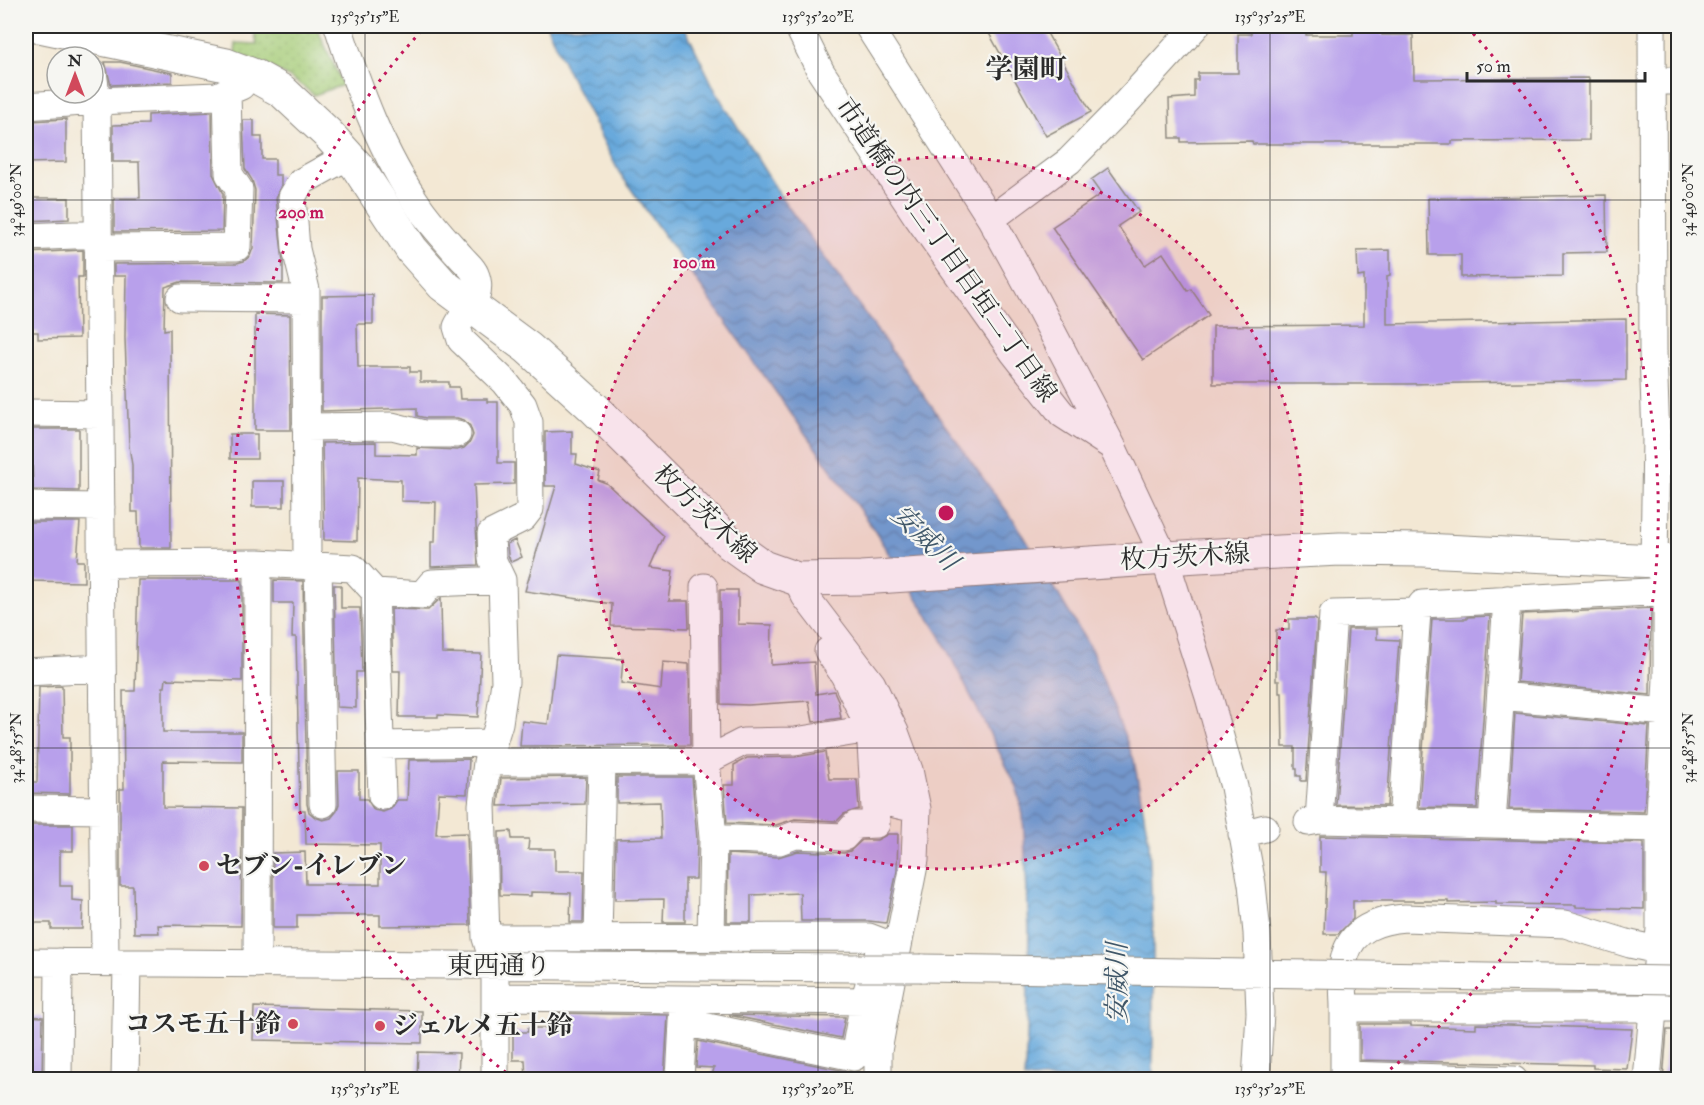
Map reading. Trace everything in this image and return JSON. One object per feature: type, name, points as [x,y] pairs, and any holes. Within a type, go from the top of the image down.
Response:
[{"type":"main road","name":"枚方茨木線","points":[[40,26],[90,40],[226,65],[255,76],[282,92],[327,132],[357,166],[412,250],[443,285],[528,348],[594,408],[731,544],[763,567],[804,590],[861,578],[1340,549],[1412,550],[1666,571]]},
{"type":"street","points":[[338,26],[369,113],[400,176],[420,208],[476,275],[478,294],[457,327],[461,340],[505,382],[523,405],[530,422],[530,509],[523,518],[491,534],[492,559],[502,580],[505,682],[499,723],[489,753],[482,805],[486,938],[495,966],[495,1080]]},
{"type":"street","name":"市道橋の内三丁目目垣二丁目線","points":[[798,26],[821,72],[916,215],[1014,353],[1062,414],[1112,446]]},
{"type":"street","points":[[868,26],[991,219],[1112,446],[1150,559],[1209,697],[1234,787],[1254,831],[1247,973],[1260,1013],[1256,1080]]},
{"type":"street","points":[[991,219],[1069,160],[1125,104],[1196,26]]},
{"type":"street","points":[[1647,1080],[1653,1022],[1665,1008],[1668,950],[1666,820],[1669,728],[1666,571],[1656,438],[1653,352],[1666,81],[1652,26]]},
{"type":"street","points":[[105,101],[217,96],[255,76]]},
{"type":"street","points":[[26,237],[237,247],[239,189],[229,174],[227,92]]},
{"type":"street","points":[[26,106],[45,105]]},
{"type":"street","points":[[97,105],[104,810],[125,1080]]},
{"type":"street","points":[[323,804],[306,427],[306,290],[296,249],[292,197],[301,182],[348,156]]},
{"type":"street","points":[[180,298],[306,299]]},
{"type":"street","points":[[26,413],[100,414]]},
{"type":"street","points":[[306,427],[392,426],[424,434],[457,434]]},
{"type":"street","points":[[26,506],[101,507]]},
{"type":"street","points":[[101,564],[258,563],[353,568],[375,592],[382,796]]},
{"type":"street","points":[[257,964],[258,563]]},
{"type":"street","points":[[1402,822],[1418,612],[1422,604],[1507,599],[1666,571]]},
{"type":"street","points":[[375,592],[422,595],[432,583],[502,580]]},
{"type":"street","points":[[704,587],[706,761],[713,838],[711,936]]},
{"type":"street","points":[[804,590],[812,626],[844,675],[870,729],[886,766],[895,804],[917,809]]},
{"type":"street","points":[[684,1011],[854,1056],[875,1004],[915,860],[917,809],[909,770],[895,732],[872,684],[804,590]]},
{"type":"street","points":[[1492,824],[1507,599]]},
{"type":"street","points":[[1418,612],[1333,614],[1313,821],[1492,824],[1666,820]]},
{"type":"street","points":[[26,672],[102,668]]},
{"type":"street","points":[[1501,696],[1669,728]]},
{"type":"street","points":[[380,745],[602,762],[706,761],[743,742],[795,741],[870,729]]},
{"type":"street","points":[[713,838],[778,841],[795,836],[844,837],[855,825],[876,824],[870,729]]},
{"type":"street","points":[[598,938],[602,762]]},
{"type":"street","points":[[26,809],[104,810]]},
{"type":"street","points":[[1514,1080],[1344,1077],[1345,957],[1351,943],[1364,929],[1383,920],[1405,918],[1565,924],[1630,944],[1668,950]]},
{"type":"street","points":[[486,938],[869,937],[882,942],[875,1004],[878,1080]]},
{"type":"street","name":"東西通り","points":[[26,962],[922,968],[1675,980]]},
{"type":"street","points":[[58,1080],[59,962]]},
{"type":"street","points":[[496,996],[684,1011],[875,1004]]},
{"type":"street","points":[[1344,1008],[1665,1008]]},
{"type":"street","points":[[680,1080],[684,1011]]},
{"type":"green space","points":[[253,26],[316,26],[343,85],[314,95],[276,70],[235,54],[236,43],[257,44]]},
{"type":"water","name":"安威川","points":[[547,26],[684,26],[716,92],[781,197],[1019,528],[1092,651],[1134,760],[1149,842],[1153,931],[1153,1079],[1024,1079],[1029,929],[1023,815],[1017,787],[939,634],[874,530],[619,172]]},
{"type":"building","points":[[985,26],[1043,26],[1091,112],[1046,136]]},
{"type":"building","points":[[1251,26],[1306,26],[1306,35],[1353,35],[1353,26],[1382,26],[1382,35],[1413,35],[1414,79],[1589,78],[1589,140],[1452,141],[1452,144],[1253,144],[1252,141],[1181,142],[1181,138],[1170,138],[1169,99],[1194,97],[1194,80],[1198,80],[1198,73],[1238,73],[1238,34],[1251,34]]},
{"type":"building","points":[[105,62],[120,62],[172,73],[172,82],[111,85]]},
{"type":"building","points":[[212,112],[213,174],[223,194],[222,231],[114,232],[114,198],[140,198],[139,162],[113,162],[113,125],[148,124],[148,115]]},
{"type":"building","points":[[66,119],[66,162],[26,163],[26,126],[31,126],[31,121]]},
{"type":"building","points":[[243,120],[254,120],[254,137],[262,137],[262,159],[275,159],[275,175],[281,175],[281,185],[276,198],[283,283],[180,282],[165,287],[164,330],[170,329],[171,548],[139,548],[138,512],[132,512],[132,465],[129,446],[125,338],[126,276],[114,276],[114,264],[237,263],[250,256],[253,248],[255,190],[245,169]]},
{"type":"building","points":[[1108,168],[1139,212],[1118,226],[1145,265],[1163,253],[1188,291],[1191,289],[1209,315],[1143,360],[1052,227],[1101,194],[1091,180]]},
{"type":"building","points":[[1606,195],[1607,252],[1563,253],[1563,276],[1461,277],[1461,255],[1429,255],[1428,198]]},
{"type":"building","points":[[26,198],[69,198],[69,219],[26,221]]},
{"type":"building","points":[[83,250],[83,277],[78,277],[79,338],[38,339],[38,332],[26,332],[26,253]]},
{"type":"building","points":[[1390,250],[1390,275],[1387,276],[1387,324],[1626,319],[1626,380],[1407,384],[1213,384],[1213,326],[1364,325],[1364,276],[1358,277],[1357,251]]},
{"type":"building","points":[[373,295],[373,324],[357,324],[358,367],[410,367],[410,372],[420,372],[420,382],[449,382],[449,387],[459,387],[460,399],[487,399],[487,402],[498,402],[498,463],[514,463],[514,484],[474,485],[478,565],[431,567],[431,542],[435,542],[436,502],[401,501],[401,480],[358,478],[357,541],[324,540],[322,443],[376,442],[376,454],[417,455],[417,448],[457,450],[464,448],[473,435],[470,426],[464,420],[417,416],[417,408],[322,411],[322,296]]},
{"type":"building","points":[[255,314],[290,315],[291,430],[255,430]]},
{"type":"building","points":[[26,429],[79,429],[79,491],[33,490],[32,456],[26,456]]},
{"type":"building","points":[[572,431],[572,454],[577,454],[576,464],[600,472],[598,480],[606,483],[664,536],[650,568],[673,571],[669,601],[688,601],[689,628],[611,626],[612,604],[525,591],[556,486],[545,486],[545,432]]},
{"type":"building","points":[[230,434],[257,434],[257,459],[230,459]]},
{"type":"building","points":[[252,481],[284,481],[284,507],[252,507]]},
{"type":"building","points":[[26,522],[80,522],[77,561],[84,561],[84,582],[26,581]]},
{"type":"building","points":[[515,540],[522,557],[511,562],[507,544]]},
{"type":"building","points":[[138,580],[242,580],[242,681],[166,679],[165,687],[163,687],[163,732],[242,732],[242,762],[163,761],[163,807],[242,808],[241,926],[158,925],[159,933],[134,933],[133,886],[120,886],[120,789],[124,789],[123,691],[135,691]]},
{"type":"building","points":[[274,580],[303,581],[309,812],[323,820],[331,818],[336,812],[339,804],[338,771],[359,771],[359,799],[367,799],[374,810],[383,812],[391,809],[397,800],[407,800],[409,760],[469,759],[467,794],[439,793],[436,834],[467,833],[470,925],[380,926],[380,915],[297,915],[297,928],[273,928],[273,853],[305,852],[306,884],[380,884],[380,845],[306,844],[305,810],[300,810],[296,637],[292,637],[293,603],[274,603]]},
{"type":"building","points":[[334,585],[341,585],[341,608],[360,608],[362,672],[356,672],[356,708],[337,707]]},
{"type":"building","points":[[720,590],[738,590],[738,624],[772,625],[771,665],[814,662],[816,694],[834,691],[841,718],[813,722],[809,701],[748,705],[721,704]]},
{"type":"building","points":[[441,598],[442,653],[481,654],[478,717],[438,715],[438,717],[399,717],[400,671],[393,671],[391,609],[428,610]]},
{"type":"building","points":[[1651,608],[1650,695],[1517,682],[1522,614]]},
{"type":"building","points":[[1490,616],[1477,808],[1419,807],[1432,619],[1467,619],[1467,617]]},
{"type":"building","points":[[1289,619],[1315,619],[1317,621],[1306,781],[1301,781],[1301,776],[1297,776],[1295,747],[1283,747],[1282,693],[1279,693],[1279,681],[1276,681],[1276,630],[1289,630]]},
{"type":"building","points":[[1348,629],[1377,629],[1377,639],[1399,640],[1387,806],[1336,805]]},
{"type":"building","points":[[556,655],[623,659],[621,683],[661,689],[663,662],[689,664],[690,745],[520,746],[522,721],[548,724]]},
{"type":"building","points":[[62,686],[63,737],[70,737],[70,794],[26,793],[26,782],[37,782],[39,687]]},
{"type":"building","points":[[1515,713],[1649,726],[1644,812],[1509,809]]},
{"type":"building","points":[[825,752],[829,779],[857,779],[859,809],[844,814],[837,821],[795,819],[776,825],[727,823],[724,785],[734,785],[734,765],[747,758],[795,757]]},
{"type":"building","points":[[1678,762],[1678,858],[1676,858],[1676,816]]},
{"type":"building","points":[[586,777],[585,804],[498,806],[501,778]]},
{"type":"building","points":[[617,777],[692,777],[697,839],[696,879],[685,879],[685,922],[663,922],[664,899],[615,900],[616,839],[661,838],[660,802],[617,803]]},
{"type":"building","points":[[26,825],[73,825],[73,851],[60,851],[60,886],[72,886],[72,900],[83,901],[82,929],[51,929],[51,923],[26,923]]},
{"type":"building","points":[[511,831],[512,839],[529,839],[528,849],[555,849],[555,871],[584,871],[583,922],[570,922],[571,893],[531,892],[531,896],[500,895],[499,832]]},
{"type":"building","points":[[888,834],[898,834],[897,871],[886,923],[801,921],[800,893],[751,895],[751,922],[727,922],[728,854],[778,857],[798,851],[844,853],[850,851],[862,840],[877,840]]},
{"type":"building","points":[[1320,836],[1644,843],[1644,909],[1496,904],[1496,902],[1353,901],[1353,919],[1338,934],[1324,934],[1326,872],[1320,872]]},
{"type":"building","points":[[254,1007],[422,1011],[422,1043],[253,1040]]},
{"type":"building","points":[[559,1013],[668,1015],[664,1080],[526,1080],[525,1060],[513,1060],[513,1032],[528,1032],[528,1028],[559,1028]]},
{"type":"building","points":[[729,1015],[845,1017],[841,1038]]},
{"type":"building","points":[[26,1016],[43,1017],[42,1080],[26,1080]]},
{"type":"building","points":[[1360,1024],[1476,1028],[1476,1024],[1632,1029],[1627,1069],[1593,1068],[1593,1065],[1360,1060]]},
{"type":"building","points":[[1667,1030],[1678,1030],[1678,1080],[1663,1080]]},
{"type":"building","points":[[698,1041],[845,1071],[844,1080],[711,1080],[714,1068],[696,1067]]},
{"type":"building","points":[[418,1052],[459,1053],[458,1080],[417,1079]]},
{"type":"place","name":"セブン-イレブン","points":[[204,866]]},
{"type":"place","name":"コスモ五十鈴","points":[[293,1024]]},
{"type":"place","name":"ジェルメ五十鈴","points":[[380,1026]]},
{"type":"district","name":"学園町","points":[[1026,69]]}]
